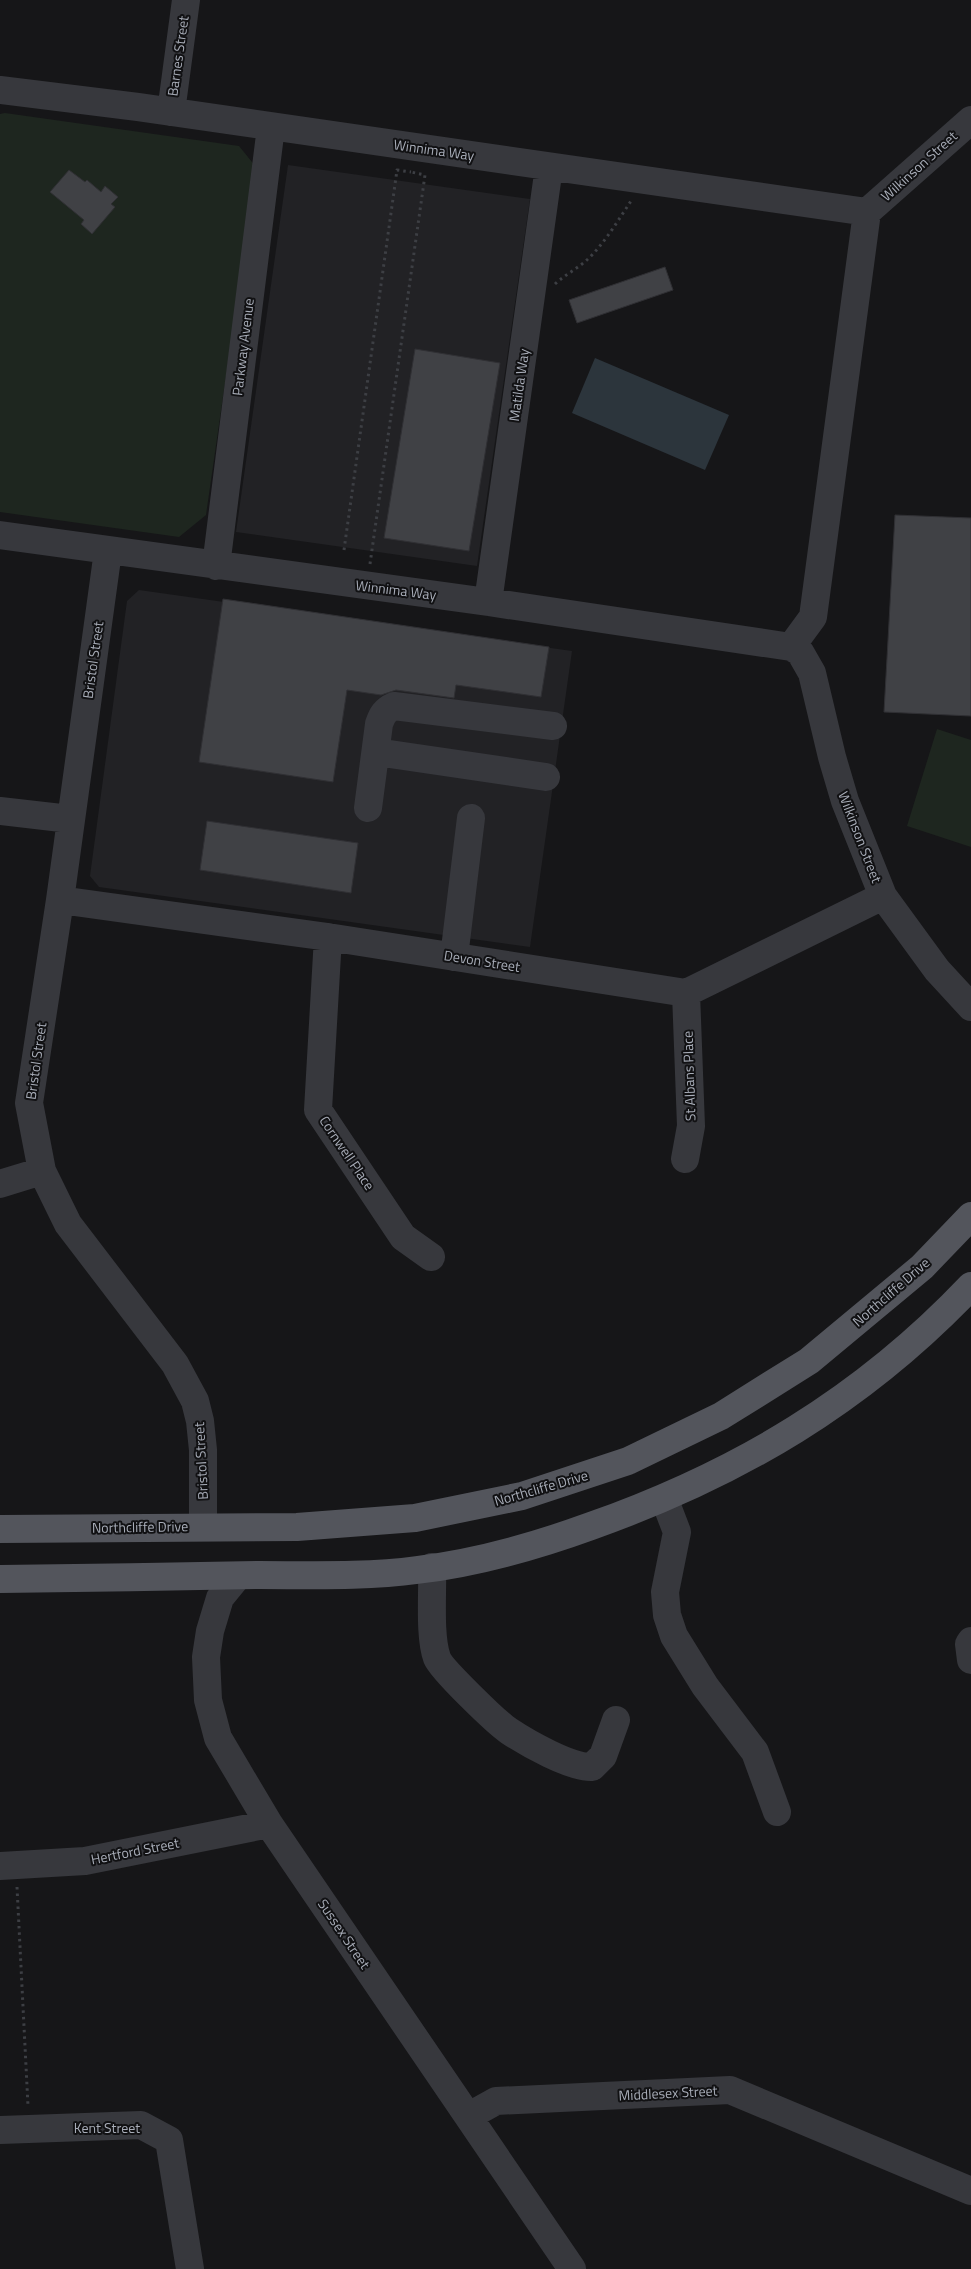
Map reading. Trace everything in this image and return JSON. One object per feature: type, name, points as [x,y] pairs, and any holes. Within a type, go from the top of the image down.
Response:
[{"type":"main road","name":"Northcliffe Drive","points":[[0,1528],[296,1527],[416,1518],[522,1496],[628,1461],[721,1416],[809,1361],[922,1267],[971,1216]]},
{"type":"main road","points":[[0,1578],[238,1576],[418,1570],[546,1542],[644,1507],[750,1458],[842,1400],[895,1358],[946,1312],[971,1286]]},
{"type":"street","name":"Barnes Street","points":[[171,112],[186,0]]},
{"type":"street","name":"Winnima Way","points":[[0,90],[171,112],[549,168],[867,212]]},
{"type":"street","name":"Wilkinson Street","points":[[867,212],[971,120]]},
{"type":"street","name":"Parkway Avenue","points":[[216,566],[271,127]]},
{"type":"street","name":"Matilda Way","points":[[488,602],[549,168]]},
{"type":"street","points":[[791,647],[813,617],[867,212]]},
{"type":"street","name":"Winnima Way","points":[[0,535],[488,602],[791,647]]},
{"type":"street","name":"Bristol Street","points":[[108,551],[60,900],[29,1103],[42,1172],[68,1224],[175,1364],[195,1401],[200,1421],[203,1450],[203,1526]]},
{"type":"street","name":"Wilkinson Street","points":[[791,647],[800,652],[812,673],[832,757],[845,801],[883,896],[937,970],[971,1007]]},
{"type":"street","points":[[368,808],[383,715],[394,706],[553,726]]},
{"type":"street","points":[[376,752],[546,777]]},
{"type":"street","points":[[0,811],[70,819]]},
{"type":"street","points":[[454,957],[471,818]]},
{"type":"street","points":[[686,993],[883,896]]},
{"type":"street","name":"Devon Street","points":[[60,900],[328,938],[686,993]]},
{"type":"street","name":"Cornwell Place","points":[[328,938],[318,1110],[403,1238],[431,1257]]},
{"type":"street","name":"St Albans Place","points":[[686,993],[691,1126],[686,1159]]},
{"type":"street","points":[[0,1184],[42,1172]]},
{"type":"street","points":[[664,1498],[677,1532],[665,1592],[667,1615],[674,1636],[705,1686],[754,1752],[777,1812]]},
{"type":"street","points":[[432,1567],[433,1645],[438,1660],[447,1672],[508,1730],[555,1756],[582,1768],[592,1768],[603,1756],[616,1720]]},
{"type":"street","name":"Sussex Street","points":[[238,1576],[220,1598],[210,1631],[206,1657],[208,1700],[218,1738],[269,1824],[469,2116],[563,2266]]},
{"type":"street","points":[[971,1641],[969,1644],[971,1660]]},
{"type":"street","name":"Hertford Street","points":[[8,1866],[85,1861],[269,1824]]},
{"type":"street","name":"Middlesex Street","points":[[469,2116],[496,2101],[730,2090],[971,2191]]},
{"type":"street","name":"Kent Street","points":[[0,2130],[141,2125],[169,2140],[190,2269]]},
{"type":"path","points":[[412,167],[412,172]]},
{"type":"path","points":[[344,550],[397,170],[412,172],[425,175],[368,574]]},
{"type":"path","points":[[552,286],[593,255],[632,199],[640,180]]},
{"type":"path","points":[[8,1866],[29,2129]]},
{"type":"shaded area","points":[[5,113],[239,146],[256,167],[206,515],[179,537],[0,512],[0,114]]},
{"type":"shaded area","points":[[288,165],[530,199],[477,566],[236,532]]},
{"type":"shaded area","points":[[595,358],[729,415],[705,470],[572,413]]},
{"type":"shaded area","points":[[139,590],[572,651],[530,947],[99,887],[90,876],[127,601]]},
{"type":"shaded area","points":[[937,729],[971,740],[971,847],[907,826]]},
{"type":"building","points":[[69,170],[85,182],[87,180],[101,192],[105,186],[118,197],[111,204],[115,207],[92,234],[81,224],[84,220],[50,192]]},
{"type":"building","points":[[665,267],[673,290],[577,323],[569,300]]},
{"type":"building","points":[[415,349],[500,363],[469,551],[384,538]]},
{"type":"building","points":[[895,515],[971,518],[971,716],[884,712]]},
{"type":"building","points":[[223,599],[549,647],[541,697],[456,685],[454,698],[396,690],[381,695],[347,690],[333,782],[199,762]]},
{"type":"building","points":[[207,821],[358,843],[351,893],[200,870]]}]
